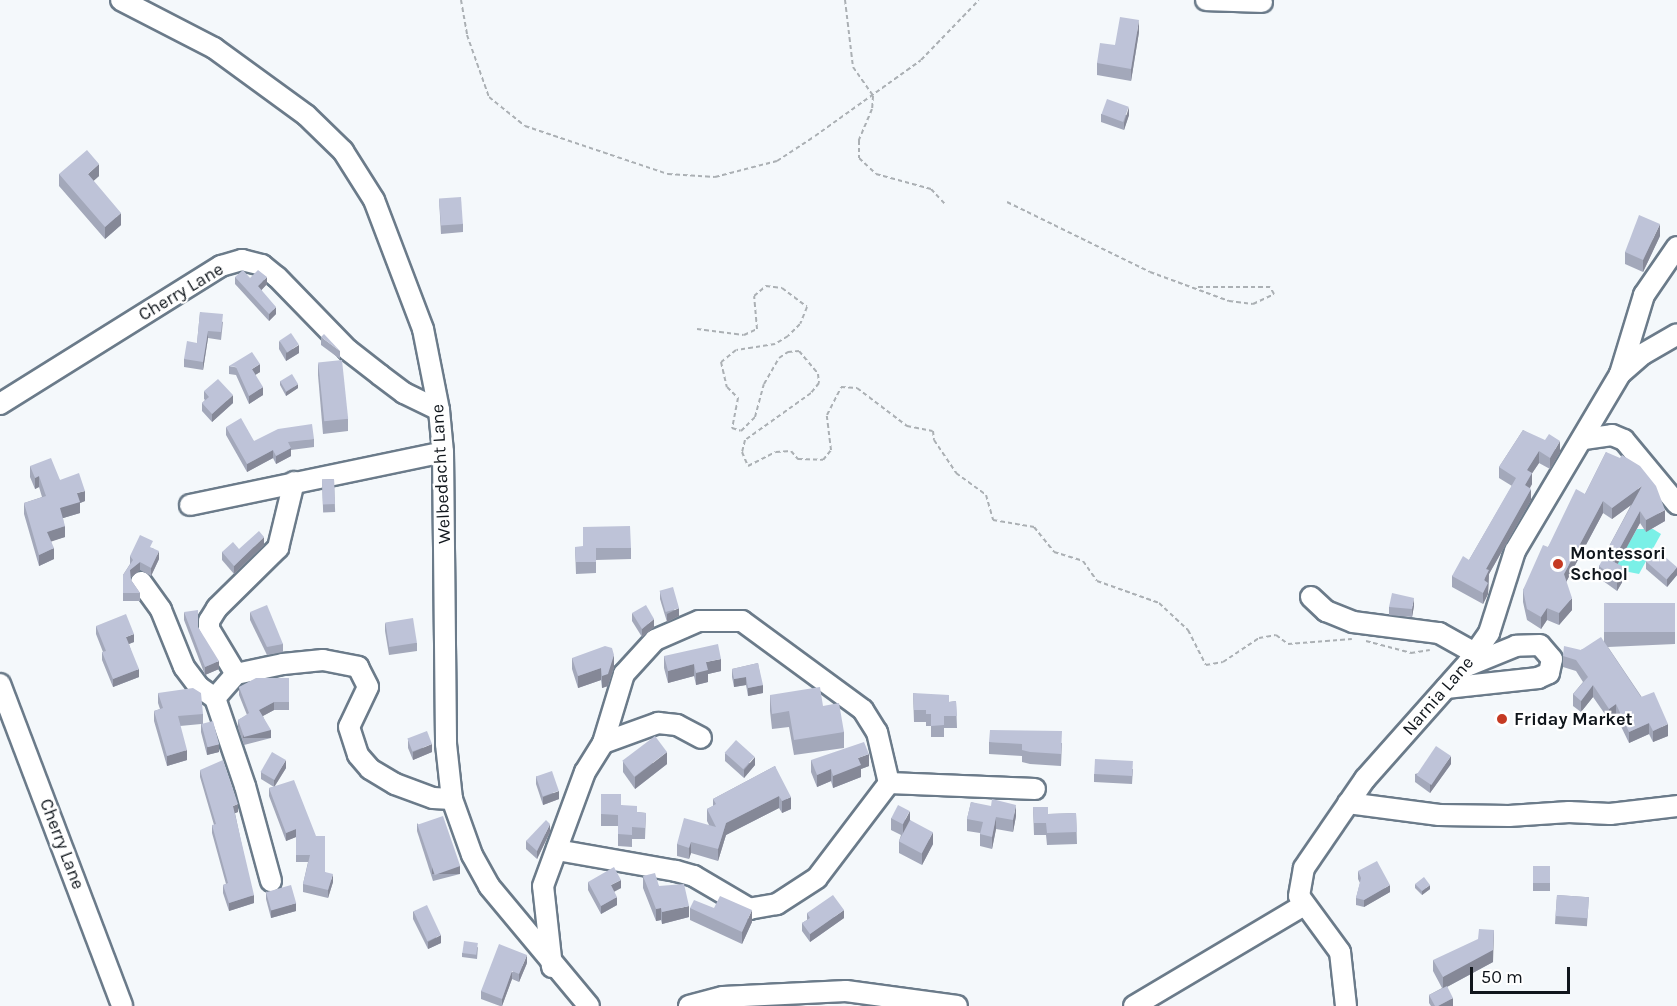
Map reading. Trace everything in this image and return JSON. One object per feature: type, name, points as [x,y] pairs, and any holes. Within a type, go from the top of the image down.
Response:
[{"type":"street","name":"Welbedacht Lane","points":[[121,0],[156,7],[306,115],[343,151],[374,200],[423,329],[439,410],[443,452],[446,744],[452,799],[472,855],[489,886],[552,967],[589,1006]]},
{"type":"street","points":[[1206,0],[1262,2]]},
{"type":"street","points":[[1620,374],[1644,295],[1677,247]]},
{"type":"street","name":"Cherry Lane","points":[[0,404],[221,266],[242,260],[262,265],[277,277],[348,350],[404,393],[439,410]]},
{"type":"street","points":[[1620,374],[1642,354],[1677,334]]},
{"type":"street","name":"Narnia Lane","points":[[1302,900],[1306,863],[1347,803],[1446,688],[1489,633],[1515,551],[1584,439],[1620,374]]},
{"type":"street","points":[[1584,439],[1612,435],[1624,440],[1677,504]]},
{"type":"street","points":[[190,505],[443,452]]},
{"type":"street","points":[[236,674],[209,628],[209,621],[217,608],[278,548],[294,482]]},
{"type":"street","points":[[141,582],[161,610],[184,667],[199,687],[214,698],[245,786],[271,881]]},
{"type":"street","points":[[1311,597],[1326,611],[1353,622],[1439,633],[1469,660],[1516,646],[1540,645],[1552,659],[1549,673],[1538,678],[1446,688]]},
{"type":"street","points":[[552,967],[543,894],[585,772],[603,743],[624,674],[642,650],[688,623],[728,618],[742,621],[767,637],[863,710],[877,732],[889,783]]},
{"type":"street","points":[[214,698],[236,674],[283,663],[323,660],[358,667],[368,687],[350,727],[358,755],[370,769],[395,784],[433,798],[452,799]]},
{"type":"street","name":"Cherry Lane","points":[[0,684],[122,1006]]},
{"type":"street","points":[[603,743],[658,723],[676,726],[701,738]]},
{"type":"street","points":[[889,783],[1035,789]]},
{"type":"street","points":[[557,850],[694,876],[743,907],[760,908],[777,904],[817,878],[889,783]]},
{"type":"street","points":[[1347,803],[1438,815],[1509,816],[1569,812],[1610,814],[1677,806]]},
{"type":"street","points":[[1134,1006],[1302,900],[1340,952],[1346,1006]]},
{"type":"street","points":[[689,1006],[723,997],[846,991],[957,1006]]},
{"type":"path","points":[[461,0],[467,35],[489,97],[525,126],[668,174],[715,177],[777,161],[873,96],[921,60],[979,0]]},
{"type":"path","points":[[845,0],[853,67],[873,96],[872,109],[859,140],[859,158],[876,174],[931,189],[945,204]]},
{"type":"path","points":[[1007,202],[1150,272],[1229,301],[1253,304],[1274,294],[1270,287],[1196,287]]},
{"type":"path","points":[[697,330],[744,335],[756,330],[754,296],[766,286],[782,288],[807,307],[800,324],[788,336],[775,344],[735,350],[721,362],[727,387],[738,398],[732,428],[741,431],[755,417],[764,384],[779,358],[788,352],[799,351],[818,374],[819,383],[811,393],[745,440],[742,452],[748,466],[776,452],[791,451],[798,459],[823,460],[831,450],[827,415],[842,387],[857,388],[908,426],[933,431],[934,440],[956,473],[986,495],[993,520],[1034,527],[1054,552],[1083,561],[1097,581],[1159,603],[1188,630],[1206,665],[1223,662],[1259,638],[1276,635],[1288,644],[1360,638],[1411,653],[1429,650],[1436,644]]},
{"type":"water","points":[[1637,529],[1653,529],[1661,534],[1639,574],[1614,569]]},
{"type":"building","points":[[1120,17],[1139,20],[1131,69],[1097,63],[1100,43],[1115,45]]},
{"type":"building","points":[[1107,99],[1129,107],[1123,122],[1102,114]]},
{"type":"building","points":[[87,150],[99,164],[88,174],[121,213],[105,227],[59,174]]},
{"type":"building","points":[[461,197],[463,224],[441,225],[439,199]]},
{"type":"building","points":[[1639,215],[1660,224],[1643,260],[1625,252]]},
{"type":"building","points":[[243,270],[250,278],[258,270],[267,277],[258,286],[276,307],[269,314],[235,277]]},
{"type":"building","points":[[200,312],[223,314],[221,332],[208,331],[203,362],[184,359],[187,341],[197,343]]},
{"type":"building","points":[[291,333],[299,345],[287,352],[279,341]]},
{"type":"building","points":[[324,334],[340,351],[321,337]]},
{"type":"building","points":[[252,352],[260,364],[252,369],[263,387],[249,396],[236,367],[229,366]]},
{"type":"building","points":[[342,360],[348,419],[324,421],[318,363]]},
{"type":"building","points":[[292,374],[298,384],[286,391],[280,381]]},
{"type":"building","points":[[218,379],[233,395],[212,414],[202,403],[209,397],[204,391]]},
{"type":"building","points":[[241,418],[254,441],[278,429],[312,424],[314,439],[288,442],[291,448],[276,456],[273,450],[247,464],[226,427]]},
{"type":"building","points":[[1523,430],[1545,440],[1549,434],[1560,441],[1550,458],[1539,451],[1527,470],[1532,473],[1525,485],[1531,489],[1486,569],[1489,570],[1484,580],[1488,583],[1483,593],[1452,576],[1463,556],[1469,560],[1516,478],[1499,467]]},
{"type":"building","points":[[1606,452],[1620,458],[1622,455],[1640,466],[1656,486],[1665,510],[1646,520],[1640,511],[1615,557],[1606,552],[1642,486],[1612,508],[1603,501],[1564,574],[1572,598],[1559,613],[1547,608],[1541,617],[1527,609],[1523,590],[1543,545],[1548,547],[1576,489],[1585,494]]},
{"type":"building","points":[[51,458],[60,480],[79,473],[85,491],[77,493],[80,502],[60,508],[65,526],[47,532],[54,548],[39,555],[24,503],[46,496],[39,476],[35,478],[30,466]]},
{"type":"building","points":[[322,479],[334,479],[335,504],[323,504]]},
{"type":"building","points":[[630,526],[631,548],[596,548],[596,562],[576,562],[575,547],[583,546],[583,527]]},
{"type":"building","points":[[259,531],[264,537],[234,566],[222,552],[233,542],[239,549]]},
{"type":"building","points":[[140,535],[153,541],[150,547],[159,551],[151,568],[140,562],[130,570],[131,580],[140,593],[123,593],[123,575],[133,560],[130,556]]},
{"type":"building","points":[[1656,549],[1677,567],[1667,579],[1646,561]]},
{"type":"building","points":[[1604,557],[1624,567],[1617,579],[1599,566]]},
{"type":"building","points":[[673,587],[679,608],[666,612],[660,591]]},
{"type":"building","points":[[1392,593],[1414,598],[1412,609],[1389,607]]},
{"type":"building","points":[[1604,603],[1675,603],[1675,632],[1604,632]]},
{"type":"building","points":[[267,605],[283,644],[267,647],[250,612]]},
{"type":"building","points":[[646,605],[654,619],[642,629],[632,613]]},
{"type":"building","points":[[198,610],[198,627],[219,661],[205,667],[184,612]]},
{"type":"building","points":[[126,614],[134,634],[126,637],[139,669],[113,679],[102,652],[106,651],[96,626]]},
{"type":"building","points":[[413,618],[417,643],[389,647],[385,622]]},
{"type":"building","points":[[1601,637],[1641,697],[1654,692],[1668,724],[1653,731],[1649,723],[1629,732],[1616,704],[1609,709],[1593,685],[1581,701],[1573,694],[1588,677],[1576,660],[1563,656],[1564,646],[1581,650]]},
{"type":"building","points":[[718,644],[721,659],[706,662],[708,670],[696,673],[694,664],[668,671],[664,656]]},
{"type":"building","points":[[605,646],[612,648],[614,655],[608,674],[602,676],[601,668],[578,676],[572,658]]},
{"type":"building","points":[[758,663],[763,685],[748,688],[746,677],[734,679],[732,669]]},
{"type":"building","points":[[256,678],[289,678],[289,702],[274,702],[259,710],[271,730],[244,737],[238,720],[249,713],[239,687]]},
{"type":"building","points":[[820,687],[823,706],[839,703],[844,732],[794,740],[789,711],[772,714],[770,695]]},
{"type":"building","points":[[193,688],[201,693],[203,714],[178,716],[187,750],[167,756],[154,711],[163,708],[158,693]]},
{"type":"building","points":[[913,693],[949,695],[949,702],[956,701],[957,716],[944,716],[944,725],[931,726],[931,714],[926,714],[926,710],[914,710]]},
{"type":"building","points":[[213,721],[219,744],[208,747],[201,724]]},
{"type":"building","points":[[990,730],[1062,731],[1061,754],[1022,750],[1022,744],[989,742]]},
{"type":"building","points":[[427,731],[432,744],[412,752],[407,739]]},
{"type":"building","points":[[655,736],[667,752],[634,777],[622,761]]},
{"type":"building","points":[[736,740],[755,757],[743,769],[725,753]]},
{"type":"building","points":[[864,742],[869,754],[858,758],[861,765],[833,776],[831,769],[817,775],[811,760]]},
{"type":"building","points":[[1436,746],[1451,756],[1431,785],[1416,775]]},
{"type":"building","points":[[272,752],[286,760],[274,780],[260,772]]},
{"type":"building","points":[[1095,759],[1133,761],[1132,776],[1094,774]]},
{"type":"building","points":[[223,760],[238,804],[233,806],[254,895],[229,903],[223,885],[228,883],[212,825],[216,824],[200,770]]},
{"type":"building","points":[[775,766],[791,797],[782,801],[779,796],[726,823],[718,849],[691,842],[689,848],[677,844],[684,818],[716,827],[707,809],[716,804],[713,799]]},
{"type":"building","points":[[552,771],[559,791],[543,796],[536,777]]},
{"type":"building","points":[[294,780],[316,836],[325,836],[325,872],[333,874],[328,890],[303,884],[310,855],[296,855],[296,829],[286,833],[269,788]]},
{"type":"building","points":[[601,794],[621,794],[621,805],[637,806],[637,812],[646,813],[645,828],[632,827],[632,835],[618,834],[618,815],[601,814]]},
{"type":"building","points":[[992,799],[1016,805],[1013,820],[996,817],[992,837],[980,834],[983,822],[967,819],[971,802],[991,806]]},
{"type":"building","points":[[898,805],[910,811],[903,824],[891,818]]},
{"type":"building","points":[[1033,807],[1048,807],[1048,814],[1076,813],[1077,832],[1047,833],[1046,823],[1034,823]]},
{"type":"building","points":[[443,816],[460,866],[435,875],[417,825]]},
{"type":"building","points":[[546,820],[550,824],[537,851],[526,841]]},
{"type":"building","points":[[910,820],[933,832],[922,853],[899,841]]},
{"type":"building","points":[[1377,861],[1390,885],[1364,900],[1356,898],[1361,878],[1358,871]]},
{"type":"building","points":[[1533,866],[1550,866],[1550,883],[1533,883]]},
{"type":"building","points":[[614,867],[621,880],[611,885],[617,897],[601,906],[588,882]]},
{"type":"building","points":[[655,873],[659,886],[684,884],[689,906],[662,912],[661,908],[656,909],[643,876]]},
{"type":"building","points":[[1424,877],[1430,885],[1422,891],[1415,884]]},
{"type":"building","points":[[291,885],[296,903],[271,910],[266,892]]},
{"type":"building","points":[[833,895],[844,910],[810,934],[802,923],[810,918],[807,913]]},
{"type":"building","points":[[1557,895],[1589,897],[1587,918],[1556,916]]},
{"type":"building","points":[[720,896],[752,910],[742,932],[690,908],[694,900],[714,908]]},
{"type":"building","points":[[427,905],[441,935],[427,941],[413,911]]},
{"type":"building","points":[[1479,929],[1494,930],[1493,950],[1443,977],[1433,960],[1478,939]]},
{"type":"building","points":[[464,941],[478,943],[476,955],[462,953]]},
{"type":"building","points":[[499,944],[527,955],[519,974],[512,971],[502,999],[481,991]]},
{"type":"building","points":[[1447,986],[1453,998],[1435,1006],[1429,995]]},
{"type":"place","name":"Montessori School","points":[[1558,564]]},
{"type":"place","name":"Friday Market","points":[[1502,719]]}]
